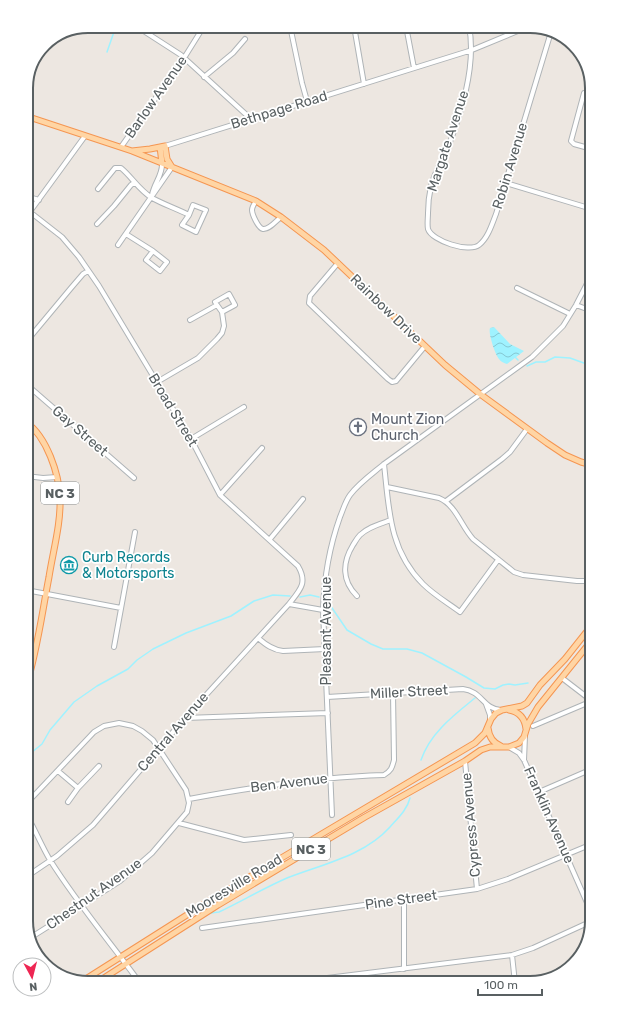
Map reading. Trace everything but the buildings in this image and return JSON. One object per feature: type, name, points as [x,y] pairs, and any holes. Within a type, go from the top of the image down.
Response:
[{"type":"main road","name":"Bethpage Road","points":[[33,118],[132,151],[162,146]]},
{"type":"main road","points":[[162,146],[162,163]]},
{"type":"main road","points":[[162,146],[167,160],[172,167]]},
{"type":"main road","name":"Rainbow Drive","points":[[132,151],[256,202],[281,216],[319,246],[425,346],[480,394],[565,455],[585,463]]},
{"type":"main road","name":"NC 3","points":[[33,430],[44,444],[52,460],[57,477],[60,499],[60,511],[33,657]]},
{"type":"main road","name":"Mooresville Road","points":[[91,976],[215,897],[479,741],[494,714],[503,710],[522,706],[527,703],[540,684],[565,659],[585,634]]},
{"type":"main road","points":[[509,747],[519,743],[538,707],[585,649]]},
{"type":"main road","points":[[503,710],[514,711],[521,716],[525,723],[525,733]]},
{"type":"main road","points":[[489,724],[490,738],[501,746]]},
{"type":"main road","name":"Mooresville Road","points":[[107,976],[218,905],[365,817],[466,761],[483,748],[501,746],[509,747]]},
{"type":"street","points":[[146,33],[184,58],[251,119]]},
{"type":"street","name":"Barlow Avenue","points":[[121,147],[184,58],[200,33]]},
{"type":"street","points":[[291,33],[307,101]]},
{"type":"street","points":[[355,33],[364,84]]},
{"type":"street","points":[[407,33],[414,68]]},
{"type":"street","name":"Margate Avenue","points":[[430,233],[428,222],[431,186],[450,143],[469,75],[472,50],[470,33]]},
{"type":"street","name":"Bethpage Road","points":[[162,146],[472,50],[513,33]]},
{"type":"street","name":"Robin Avenue","points":[[430,233],[435,238],[444,242],[466,248],[477,246],[484,239],[491,226],[506,183],[550,37]]},
{"type":"street","points":[[204,77],[233,53],[245,38]]},
{"type":"street","points":[[584,93],[571,141],[574,144],[585,147]]},
{"type":"street","points":[[33,208],[85,136]]},
{"type":"street","points":[[152,197],[153,189],[162,172],[162,163]]},
{"type":"street","points":[[98,189],[115,168],[118,167],[129,174],[134,182],[152,197],[189,215]]},
{"type":"street","points":[[118,245],[172,167]]},
{"type":"street","points":[[97,224],[134,182]]},
{"type":"street","points":[[506,183],[585,207]]},
{"type":"street","points":[[33,198],[39,200]]},
{"type":"street","points":[[256,202],[253,206],[252,212],[260,227],[263,229],[268,228],[281,216]]},
{"type":"street","points":[[193,205],[206,210],[196,232],[182,225],[189,215],[193,205]]},
{"type":"street","name":"Broad Street","points":[[33,214],[62,237],[79,257],[192,439],[220,495],[296,563],[301,571],[303,578],[302,584],[299,591],[289,604]]},
{"type":"street","points":[[126,234],[153,251],[167,262],[160,271],[146,260],[153,251]]},
{"type":"street","points":[[338,263],[310,296],[310,303],[383,374],[392,382],[396,381],[425,346]]},
{"type":"street","points":[[33,334],[83,274],[88,271]]},
{"type":"street","points":[[517,288],[570,314]]},
{"type":"street","name":"Pleasant Avenue","points":[[332,815],[323,610],[326,570],[337,525],[345,502],[360,484],[384,464],[532,357],[560,328],[576,305],[585,288]]},
{"type":"street","points":[[190,320],[217,305],[216,302],[229,294],[235,305],[222,312]]},
{"type":"street","points":[[157,382],[198,358],[222,333],[224,326],[222,312],[217,305]]},
{"type":"street","points":[[576,305],[585,308]]},
{"type":"street","name":"Gay Street","points":[[33,390],[134,478]]},
{"type":"street","points":[[192,439],[244,407]]},
{"type":"street","points":[[446,501],[510,452],[527,429]]},
{"type":"street","points":[[220,495],[262,448]]},
{"type":"street","points":[[384,464],[391,520],[395,538],[399,549],[422,583],[460,612],[498,560]]},
{"type":"street","points":[[33,477],[57,477]]},
{"type":"street","points":[[387,487],[439,498],[446,501],[451,505],[468,534],[498,560],[522,576],[585,581]]},
{"type":"street","points":[[270,540],[304,499]]},
{"type":"street","points":[[357,596],[350,589],[346,578],[345,567],[350,550],[359,535],[370,528],[391,520]]},
{"type":"street","points":[[114,647],[135,532]]},
{"type":"street","points":[[33,591],[121,608]]},
{"type":"street","points":[[289,604],[323,610]]},
{"type":"street","name":"Central Avenue","points":[[33,872],[78,839],[93,825],[185,718],[289,604]]},
{"type":"street","points":[[258,638],[267,646],[283,651],[325,649]]},
{"type":"street","points":[[562,678],[585,696]]},
{"type":"street","name":"Miller Street","points":[[327,697],[465,689],[476,693],[493,709],[503,710]]},
{"type":"street","name":"Ben Avenue","points":[[189,799],[247,788],[331,778],[384,775],[390,772],[394,760],[392,693]]},
{"type":"street","points":[[485,703],[490,715],[489,724]]},
{"type":"street","points":[[533,726],[585,704]]},
{"type":"street","points":[[185,718],[328,713]]},
{"type":"street","points":[[33,797],[94,732],[104,726],[119,723],[133,726],[153,740],[181,781],[189,799]]},
{"type":"street","name":"Franklin Avenue","points":[[524,760],[525,733]]},
{"type":"street","name":"Franklin Avenue","points":[[509,747],[516,751],[524,760],[585,897]]},
{"type":"street","name":"Cypress Avenue","points":[[466,761],[476,889]]},
{"type":"street","points":[[68,802],[78,788],[99,766]]},
{"type":"street","points":[[58,771],[78,788]]},
{"type":"street","points":[[539,792],[585,772]]},
{"type":"street","name":"Chestnut Avenue","points":[[35,935],[120,880],[142,862],[179,823],[187,812],[189,799]]},
{"type":"street","points":[[179,823],[244,840],[291,835]]},
{"type":"street","points":[[33,827],[51,860],[81,905],[135,976]]},
{"type":"street","name":"Pine Street","points":[[202,928],[476,889],[508,879],[585,847]]},
{"type":"street","points":[[404,899],[404,969]]},
{"type":"street","points":[[344,976],[512,955],[585,924]]},
{"type":"street","points":[[512,955],[514,976]]},
{"type":"water","points":[[494,327],[510,344],[524,351],[507,364],[500,360],[494,348],[490,328]]},
{"type":"waterway","points":[[107,52],[114,33]]},
{"type":"waterway","points":[[515,357],[518,360]]},
{"type":"waterway","points":[[527,366],[536,362],[545,362],[555,357],[570,358],[585,363]]},
{"type":"waterway","points":[[33,751],[42,744],[50,730],[74,702],[97,686],[128,669],[137,660],[153,649],[186,633],[231,616],[254,601],[273,595],[290,596]]},
{"type":"waterway","points":[[300,597],[310,595],[319,597]]},
{"type":"waterway","points":[[328,602],[347,630],[383,649],[407,649],[422,653],[484,688],[495,689],[503,685],[528,683]]},
{"type":"waterway","points":[[421,760],[430,741],[451,718],[475,698]]},
{"type":"waterway","points":[[211,913],[219,912],[287,878],[342,858],[368,845],[380,837],[399,817],[407,806],[410,798]]},
{"type":"place","name":"Mount Zion Church","points":[[358,427]]},
{"type":"place","name":"Curb Records & Motorsports","points":[[69,565]]}]
